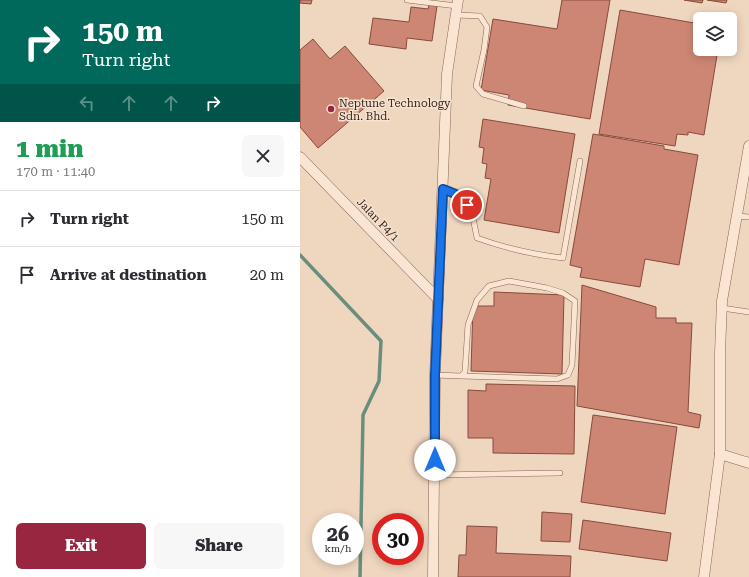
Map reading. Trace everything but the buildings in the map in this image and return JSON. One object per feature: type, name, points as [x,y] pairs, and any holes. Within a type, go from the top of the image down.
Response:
[{"type":"street","points":[[433,577],[435,375],[447,74],[457,7]]},
{"type":"street","points":[[704,577],[720,454],[720,353],[722,308],[749,146]]},
{"type":"street","name":"Jalan P4/1","points":[[300,157],[438,299]]},
{"type":"street","points":[[720,454],[749,464]]},
{"type":"lane","points":[[407,0],[457,7],[480,16],[487,27],[484,50],[476,86],[483,94],[524,106]]},
{"type":"lane","points":[[443,189],[463,197],[472,213],[477,238],[502,247],[563,258],[580,161]]},
{"type":"lane","points":[[737,216],[749,217]]},
{"type":"lane","points":[[435,375],[461,376],[557,379],[568,375],[572,365],[575,301],[563,293],[547,288],[509,281],[489,286],[477,300],[468,324],[465,372],[461,376]]},
{"type":"lane","points":[[722,308],[749,312]]},
{"type":"lane","points":[[434,475],[560,473]]},
{"type":"waterway","points":[[300,255],[381,341],[379,381],[363,415],[360,577]]},
{"type":"place","name":"Neptune Technology Sdn. Bhd.","points":[[331,109]]},
{"type":"route","points":[[435,460],[435,375],[443,189],[463,197],[467,205]]}]
